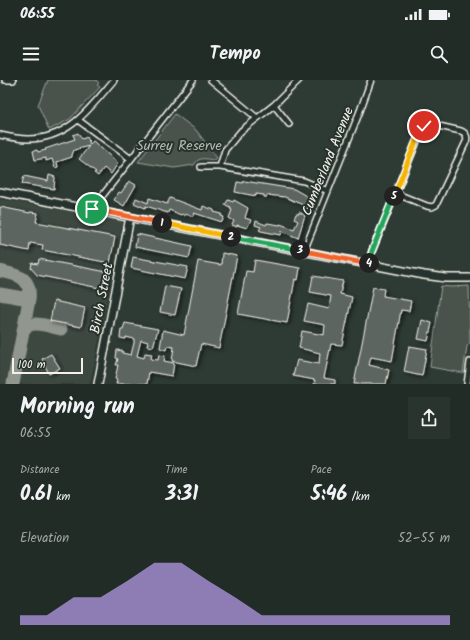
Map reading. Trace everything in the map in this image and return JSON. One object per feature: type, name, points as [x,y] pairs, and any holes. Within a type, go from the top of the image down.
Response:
[{"type":"main road","points":[[0,192],[435,277],[470,278]]},
{"type":"main road","name":"Birch Street","points":[[98,384],[130,217]]},
{"type":"street","points":[[5,80],[13,80]]},
{"type":"street","points":[[0,135],[20,139],[38,138],[61,131],[78,120],[114,80]]},
{"type":"street","points":[[92,209],[193,80]]},
{"type":"street","points":[[211,80],[258,118]]},
{"type":"street","points":[[220,167],[225,150],[241,131],[274,105],[299,80]]},
{"type":"street","name":"Cumberland Avenue","points":[[304,251],[371,80]]},
{"type":"street","points":[[274,105],[289,124]]},
{"type":"street","points":[[78,120],[131,159]]},
{"type":"street","points":[[368,264],[372,251],[395,193],[421,129],[423,123],[461,131],[468,134],[466,142],[436,208],[427,206],[395,193]]},
{"type":"street","points":[[202,166],[220,167],[304,181],[328,191]]},
{"type":"street","points":[[467,384],[470,362]]},
{"type":"shaded area","points":[[0,199],[123,221],[90,384],[0,384]]},
{"type":"green space","points":[[48,80],[96,80],[99,83],[97,85],[100,87],[70,119],[49,130],[38,105]]},
{"type":"green space","name":"Surrey Reserve","points":[[175,114],[196,130],[217,158],[213,160],[200,159],[194,165],[174,168],[138,162]]},
{"type":"green space","points":[[441,286],[469,286],[470,343],[467,346],[463,373],[430,367]]},
{"type":"building","points":[[78,133],[82,139],[87,137],[90,144],[93,141],[118,163],[111,174],[104,168],[98,176],[94,173],[96,172],[79,159],[89,146],[74,150],[72,157],[57,162],[58,167],[55,168],[52,159],[46,161],[46,158],[35,160],[33,151],[37,150],[38,152],[46,150],[45,149],[75,139],[73,135]]},
{"type":"building","points":[[49,175],[55,177],[54,189],[22,184],[24,176],[48,181]]},
{"type":"building","points":[[129,181],[136,185],[124,206],[114,200]]},
{"type":"building","points":[[244,181],[294,189],[308,197],[309,195],[315,200],[307,209],[303,205],[285,197],[267,195],[267,197],[264,197],[264,195],[256,194],[256,196],[235,192],[237,182],[243,183]]},
{"type":"building","points":[[136,198],[148,203],[149,198],[167,204],[170,198],[202,210],[203,206],[214,210],[214,212],[222,214],[221,216],[224,217],[222,222],[194,213],[193,216],[185,214],[185,216],[169,210],[168,213],[146,206],[145,208],[134,203]]},
{"type":"building","points":[[228,200],[233,202],[234,200],[248,208],[245,218],[251,220],[247,228],[232,225],[234,221],[229,218],[232,210],[230,209],[231,207],[225,205]]},
{"type":"building","points":[[0,207],[30,213],[38,213],[36,222],[115,237],[110,263],[42,250],[43,245],[30,243],[29,251],[0,245]]},
{"type":"building","points":[[299,212],[305,215],[298,238],[282,231],[281,235],[261,231],[259,230],[261,227],[255,225],[256,221],[266,225],[267,223],[280,224],[294,229],[298,221],[294,219],[296,214],[299,214]]},
{"type":"building","points":[[137,234],[192,246],[189,258],[135,247]]},
{"type":"building","points":[[222,253],[237,256],[219,348],[201,344],[196,366],[172,361],[174,347],[167,346],[166,350],[160,348],[163,330],[184,335],[198,261],[221,265]]},
{"type":"building","points":[[133,257],[188,267],[185,279],[131,268]]},
{"type":"building","points":[[39,259],[107,272],[104,289],[37,275],[31,268],[32,263],[38,264]]},
{"type":"building","points":[[255,260],[300,268],[298,280],[295,279],[287,323],[238,314],[246,271],[253,272]]},
{"type":"building","points":[[313,276],[343,281],[340,294],[352,297],[342,345],[331,344],[324,378],[335,380],[335,384],[314,384],[315,380],[293,376],[297,360],[319,364],[320,353],[299,348],[302,331],[324,335],[325,325],[304,321],[308,304],[329,309],[331,296],[310,292]]},
{"type":"building","points":[[165,286],[181,289],[175,315],[160,312]]},
{"type":"building","points":[[373,287],[384,289],[383,296],[411,301],[409,311],[401,310],[392,361],[371,357],[369,365],[389,370],[386,384],[354,384]]},
{"type":"building","points":[[54,301],[85,308],[81,327],[50,321]]},
{"type":"building","points":[[422,320],[432,323],[428,341],[418,339]]},
{"type":"building","points":[[125,323],[158,329],[153,347],[147,346],[148,342],[141,340],[137,356],[144,358],[145,353],[152,354],[151,359],[158,360],[159,355],[165,356],[164,361],[174,363],[172,376],[149,372],[147,384],[116,384],[117,380],[115,379],[118,365],[116,365],[118,359],[116,358],[117,350],[131,355],[134,343],[134,339],[126,337],[126,339],[120,338],[121,329],[123,329]]},
{"type":"building","points":[[409,346],[427,349],[422,376],[404,372]]},
{"type":"building","points":[[51,354],[60,368],[49,374],[42,359]]},
{"type":"taxiway","points":[[0,271],[22,278],[26,282],[29,292],[29,300],[13,384]]},
{"type":"taxiway","points":[[0,294],[23,298],[28,295],[29,289]]},
{"type":"taxiway","points":[[23,331],[26,327],[35,324],[61,329]]},
{"type":"route","points":[[92,209],[368,264],[395,193],[421,129],[424,126]]}]
